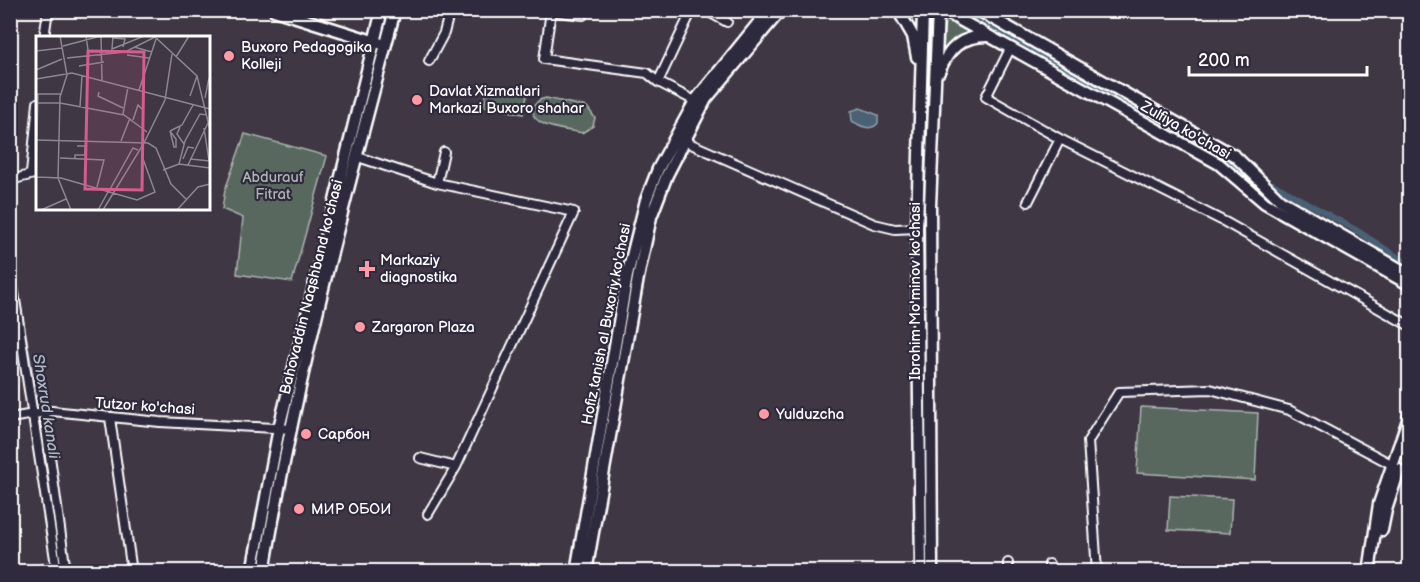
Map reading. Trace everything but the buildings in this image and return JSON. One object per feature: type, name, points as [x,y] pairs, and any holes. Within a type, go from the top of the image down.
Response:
[{"type":"main road","points":[[274,10],[374,40],[385,48]]},
{"type":"main road","name":"Bahovaddin Naqshband ko'chasi","points":[[252,572],[279,428],[382,10]]},
{"type":"main road","name":"Bahovaddin Naqshband ko'chasi","points":[[264,572],[292,429],[395,10]]},
{"type":"main road","name":"Hofiz tanish al Buxoriy ko'chasi","points":[[581,569],[651,217],[680,139],[700,99],[769,10]]},
{"type":"main road","points":[[700,99],[781,10]]},
{"type":"main road","points":[[898,10],[913,36],[921,76]]},
{"type":"main road","name":"Ibrohim Mo'minov ko'chasi","points":[[921,572],[917,228],[922,10]]},
{"type":"main road","name":"Ibrohim Mo'minov ko'chasi","points":[[932,572],[930,206],[940,10]]},
{"type":"main road","name":"Zulfiya ko'chasi","points":[[940,10],[1219,164],[1265,202],[1410,285]]},
{"type":"main road","name":"Zulfiya ko'chasi","points":[[978,10],[1235,156],[1280,200],[1410,274]]},
{"type":"main road","points":[[935,80],[944,59],[953,46],[976,36],[988,36]]},
{"type":"main road","points":[[918,206],[930,206]]},
{"type":"main road","points":[[1369,572],[1378,508],[1410,414]]},
{"type":"main road","points":[[1376,572],[1386,510],[1410,437]]},
{"type":"street","points":[[45,36],[48,10]]},
{"type":"street","points":[[429,61],[444,33],[450,10]]},
{"type":"street","points":[[658,82],[692,10]]},
{"type":"street","points":[[705,10],[727,22]]},
{"type":"street","points":[[583,15],[550,11],[544,59],[647,73],[658,82],[700,99]]},
{"type":"street","points":[[1010,49],[986,97],[1060,139],[1226,222],[1410,326]]},
{"type":"street","points":[[10,180],[34,173],[36,138]]},
{"type":"street","points":[[680,139],[874,224],[895,229],[917,228]]},
{"type":"street","points":[[1029,202],[1060,139]]},
{"type":"street","points":[[437,183],[444,152]]},
{"type":"street","points":[[358,157],[437,183],[574,212],[456,467],[428,514]]},
{"type":"street","points":[[10,267],[56,569],[26,572]]},
{"type":"street","points":[[1097,572],[1088,441],[1119,392],[1210,389],[1289,410],[1393,465]]},
{"type":"street","name":"Tutzor ko'chasi","points":[[10,417],[52,411],[292,429]]},
{"type":"street","points":[[44,412],[66,572]]},
{"type":"street","points":[[110,417],[132,572]]},
{"type":"street","points":[[420,458],[456,467]]},
{"type":"green space","points":[[945,19],[972,33],[943,50]]},
{"type":"green space","points":[[488,84],[528,91],[523,114],[484,106]]},
{"type":"green space","points":[[546,98],[587,107],[595,118],[593,126],[582,133],[552,127],[538,121],[534,116],[534,107],[538,101]]},
{"type":"green space","name":"Abdurauf Fitrat","points":[[245,134],[327,156],[292,282],[237,274],[243,218],[222,209],[225,190]]},
{"type":"green space","points":[[1141,407],[1258,413],[1255,480],[1137,473]]},
{"type":"green space","points":[[1170,496],[1232,499],[1230,533],[1168,530]]},
{"type":"water","points":[[860,108],[878,115],[878,123],[875,126],[869,128],[852,121],[851,111]]},
{"type":"waterway","points":[[959,10],[1230,162],[1250,179]]},
{"type":"waterway","points":[[1273,184],[1356,230],[1410,265]]},
{"type":"waterway","name":"Shoxrud kanali","points":[[10,244],[39,409]]},
{"type":"waterway","name":"Shoxrud kanali","points":[[40,416],[62,572]]},
{"type":"place","name":"Buxoro Pedagogika Kolleji","points":[[229,56]]},
{"type":"place","name":"Davlat Xizmatlari Markazi Buxoro shahar","points":[[417,100]]},
{"type":"place","name":"Markaziy diagnostika","points":[[367,269]]},
{"type":"place","name":"Zargaron Plaza","points":[[360,327]]},
{"type":"place","name":"Yulduzcha","points":[[764,414]]},
{"type":"place","name":"Сарбон","points":[[306,434]]},
{"type":"place","name":"МИР ОБОИ","points":[[299,509]]}]
